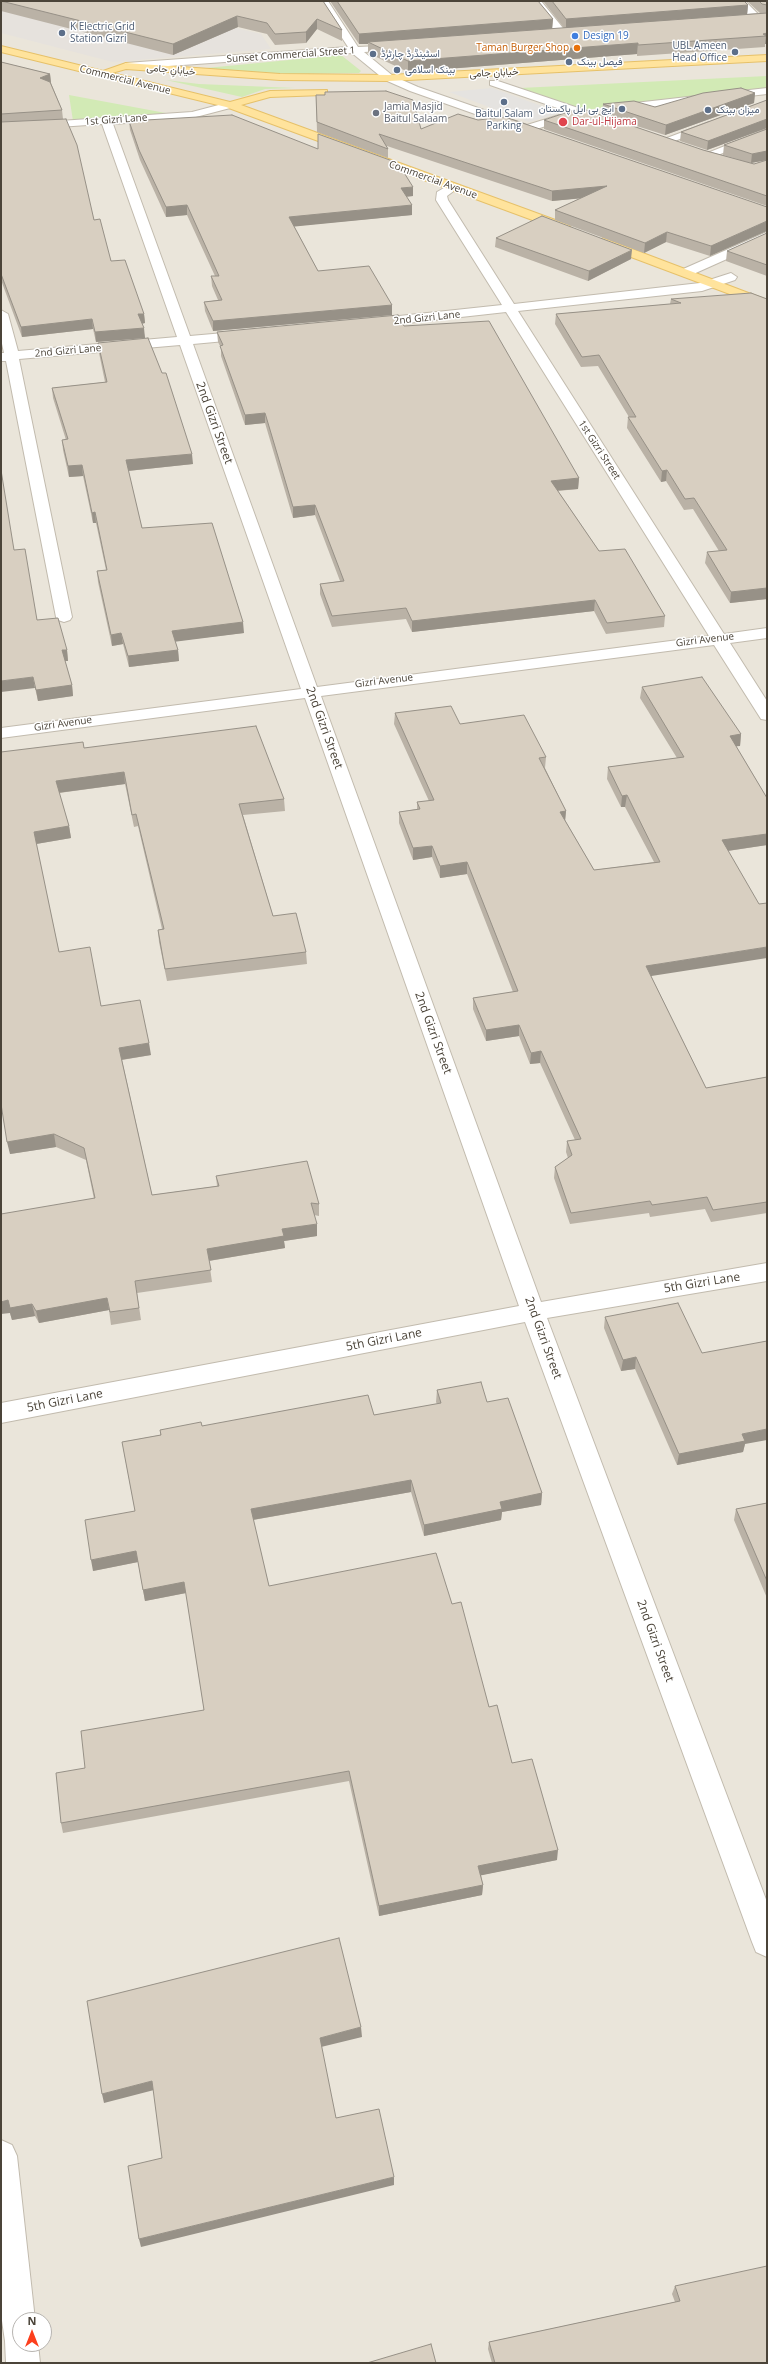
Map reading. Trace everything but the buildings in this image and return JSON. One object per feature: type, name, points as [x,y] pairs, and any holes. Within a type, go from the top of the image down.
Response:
[{"type":"main road","name":"Commercial Avenue","points":[[1,49],[97,74],[230,105],[453,187],[574,226],[246,99],[104,61]]},
{"type":"main road","name":"خیابانِ جامی","points":[[126,66],[280,77],[389,78],[767,58]]},
{"type":"main road","points":[[97,74],[126,66]]},
{"type":"main road","name":"خیابانِ جامی","points":[[465,85],[690,73]]},
{"type":"main road","points":[[391,90],[443,87]]},
{"type":"main road","points":[[230,105],[246,99],[285,93],[338,91]]},
{"type":"main road","points":[[606,231],[767,291]]},
{"type":"main road","points":[[595,239],[767,304]]},
{"type":"street","points":[[323,1],[356,51],[389,78],[414,89],[542,134]]},
{"type":"street","points":[[536,1],[567,34],[548,36]]},
{"type":"street","points":[[739,1],[762,19]]},
{"type":"street","points":[[742,21],[762,19]]},
{"type":"street","name":"Sunset Commercial Street 1","points":[[126,66],[356,51],[409,46]]},
{"type":"street","points":[[494,83],[613,123]]},
{"type":"street","points":[[527,129],[578,112],[767,91]]},
{"type":"street","points":[[662,114],[699,99]]},
{"type":"street","name":"1st Gizri Lane","points":[[1,128],[192,115],[230,105]]},
{"type":"street","points":[[665,141],[723,119]]},
{"type":"street","name":"2nd Gizri Street","points":[[106,121],[533,1312],[767,1942]]},
{"type":"street","points":[[706,156],[767,132]]},
{"type":"street","points":[[652,137],[679,146]]},
{"type":"street","points":[[692,151],[721,161]]},
{"type":"street","name":"1st Gizri Street","points":[[453,187],[441,195],[442,200],[509,310],[767,715]]},
{"type":"street","points":[[685,272],[703,266],[767,236]]},
{"type":"street","name":"2nd Gizri Lane","points":[[359,324],[509,310],[702,287],[731,277]]},
{"type":"street","points":[[1,314],[6,356],[64,617]]},
{"type":"street","name":"2nd Gizri Lane","points":[[6,356],[264,333]]},
{"type":"street","name":"Gizri Avenue","points":[[1,733],[767,632]]},
{"type":"street","name":"5th Gizri Lane","points":[[1,1414],[533,1312],[767,1272]]},
{"type":"street","points":[[1,2156],[18,2312]]},
{"type":"street","points":[[22,2352],[23,2363]]},
{"type":"shaded area","points":[[1,1],[767,1],[767,2363],[1,2363]]},
{"type":"shaded area","points":[[1,1],[125,1],[261,34],[271,49],[113,62],[1,33]]},
{"type":"shaded area","name":"Baitul Salam Parking","points":[[492,88],[561,113],[529,122],[449,92]]},
{"type":"green space","points":[[341,55],[361,71],[359,73],[290,74],[196,69]]},
{"type":"green space","points":[[767,76],[767,88],[584,110],[520,88]]},
{"type":"green space","points":[[166,80],[199,84],[295,88],[265,89],[242,97]]},
{"type":"green space","points":[[69,95],[171,114],[73,121]]},
{"type":"place","name":"K Electric Grid Station Gizri","points":[[62,33]]},
{"type":"place","name":"Design 19","points":[[575,36]]},
{"type":"place","name":"Taman Burger Shop","points":[[577,48]]},
{"type":"place","name":"UBL Ameen Head Office","points":[[735,52]]},
{"type":"place","name":"اسٹینڈرڈ چارٹرڈ","points":[[373,54]]},
{"type":"place","name":"فیصل بینک","points":[[569,62]]},
{"type":"place","name":"بینک اسلامی","points":[[397,70]]},
{"type":"place","name":"Baitul Salam Parking","points":[[504,102]]},
{"type":"place","name":"ایچ بی ایل پاکستان","points":[[622,109]]},
{"type":"place","name":"میزان بینک","points":[[708,110]]},
{"type":"place","name":"Jamia Masjid Baitul Salaam","points":[[376,113]]},
{"type":"place","name":"Dar-ul-Hijama","points":[[563,122]]}]
